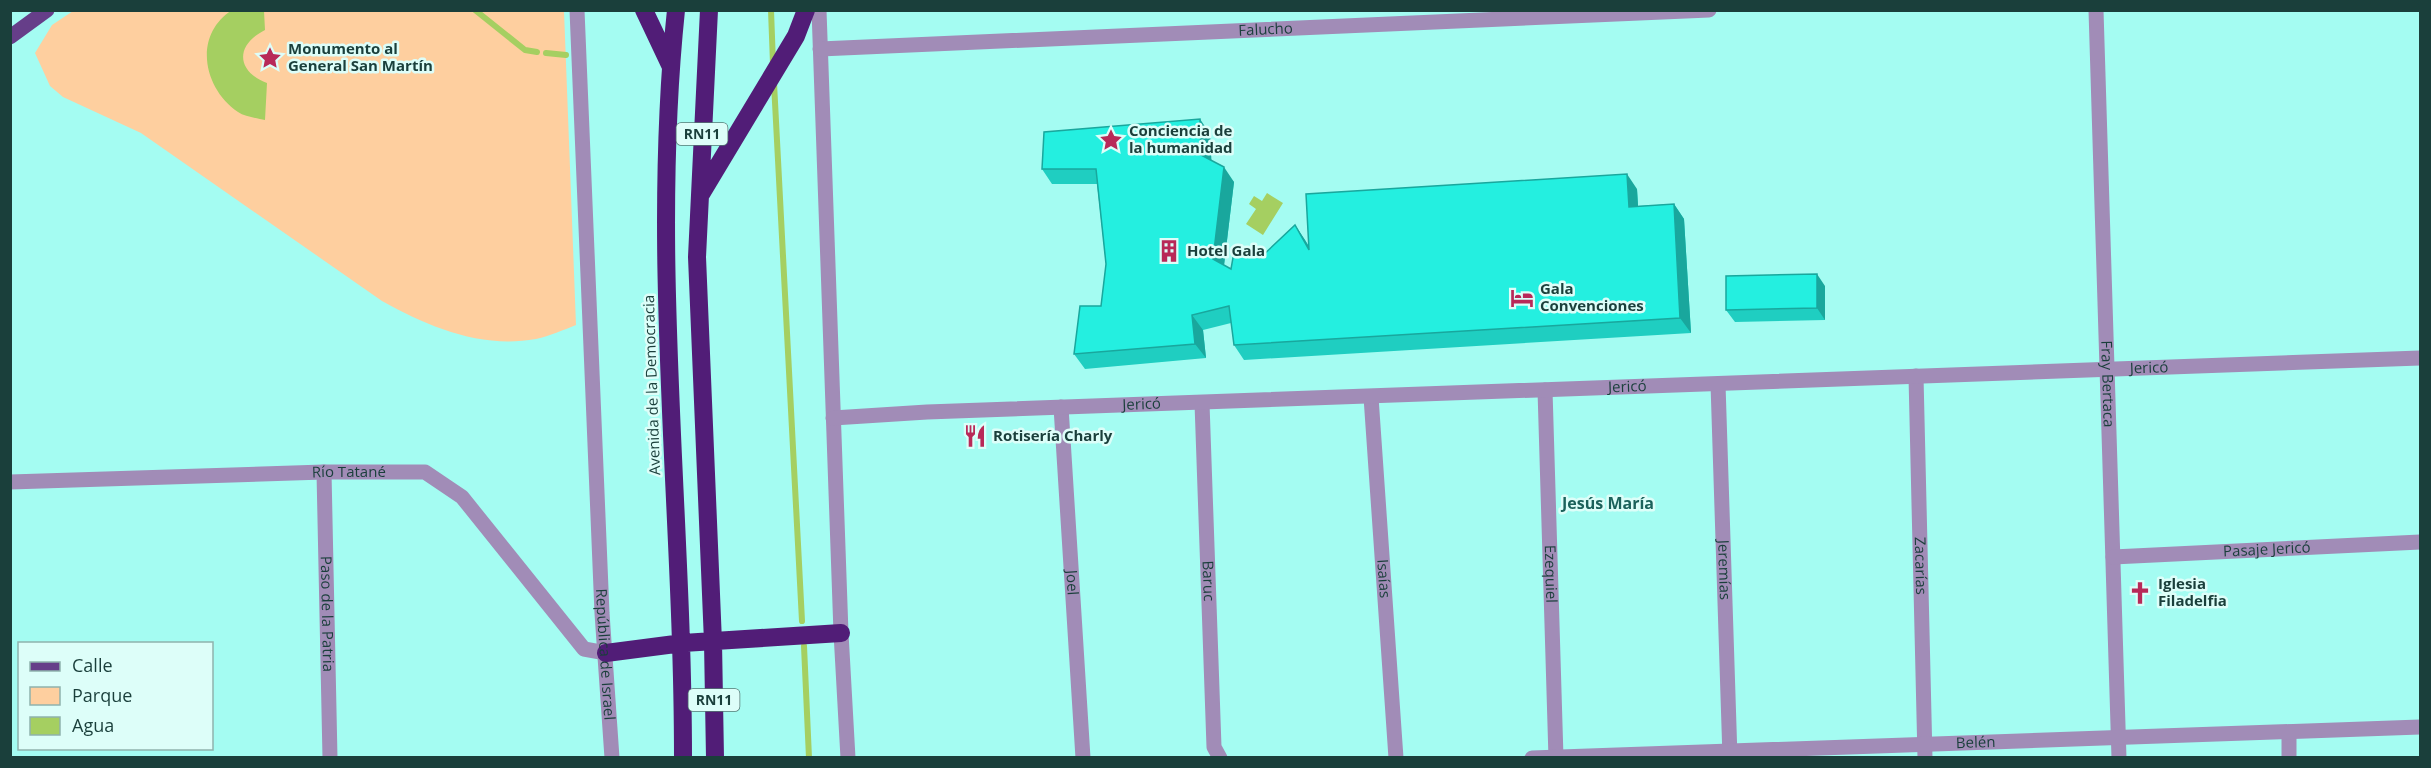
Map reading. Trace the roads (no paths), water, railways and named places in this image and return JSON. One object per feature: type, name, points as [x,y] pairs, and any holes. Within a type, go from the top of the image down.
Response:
[{"type":"highway","points":[[644,10],[670,65]]},
{"type":"highway","name":"Avenida de la Democracia","points":[[676,10],[670,65],[665,183],[665,251],[683,643],[683,758]]},
{"type":"highway","name":"RN11","points":[[709,10],[696,257],[716,758]]},
{"type":"highway","points":[[698,198],[796,36],[806,10]]},
{"type":"highway","points":[[606,653],[683,643],[841,633]]},
{"type":"main road","points":[[10,37],[47,10]]},
{"type":"street","name":"República de Israel","points":[[577,10],[599,550],[612,758]]},
{"type":"street","points":[[819,10],[841,633],[848,758]]},
{"type":"street","name":"Falucho","points":[[820,48],[1709,10]]},
{"type":"street","name":"Fray Bertaca","points":[[2096,10],[2119,758]]},
{"type":"street","name":"Jericó","points":[[833,418],[1061,407],[2421,358]]},
{"type":"street","name":"Zacarías","points":[[1916,376],[1925,750]]},
{"type":"street","name":"Jeremías","points":[[1718,384],[1730,754]]},
{"type":"street","name":"Ezequiel","points":[[1545,390],[1556,757]]},
{"type":"street","name":"Isaías","points":[[1371,397],[1396,758]]},
{"type":"street","name":"Baruc","points":[[1202,403],[1214,747],[1220,758]]},
{"type":"street","name":"Joel","points":[[1061,407],[1083,758]]},
{"type":"street","name":"Río Tatané","points":[[10,482],[324,472],[425,472],[462,497],[584,648],[606,653]]},
{"type":"street","name":"Paso de la Patria","points":[[324,472],[330,758]]},
{"type":"street","name":"Pasaje Jericó","points":[[2113,557],[2421,542]]},
{"type":"street","name":"Belén","points":[[1532,758],[1925,750],[2119,738],[2421,727]]},
{"type":"street","points":[[2289,732],[2289,758]]},
{"type":"water","points":[[232,10],[264,11],[265,30],[248,43],[243,58],[249,72],[267,83],[265,120],[238,112],[217,90],[211,76],[207,62],[207,48],[211,34],[219,21]]},
{"type":"water","points":[[1267,193],[1283,203],[1263,235],[1246,224],[1256,209],[1249,204],[1254,196],[1262,201]]},
{"type":"waterway","points":[[475,10],[525,50],[537,52]]},
{"type":"waterway","points":[[771,10],[773,64]]},
{"type":"waterway","points":[[546,53],[566,55]]},
{"type":"waterway","points":[[774,83],[802,621]]},
{"type":"waterway","points":[[804,646],[809,758]]},
{"type":"place","name":"Monumento al General San Martín","points":[[270,58]]},
{"type":"place","name":"Conciencia de la humanidad","points":[[1111,140]]},
{"type":"place","name":"Hotel Gala","points":[[1169,251]]},
{"type":"place","name":"Gala Convenciones","points":[[1522,298]]},
{"type":"place","name":"Rotisería Charly","points":[[975,436]]},
{"type":"place","name":"Iglesia Filadelfia","points":[[2140,593]]},
{"type":"district","name":"Jesús María","points":[[1608,503]]}]
